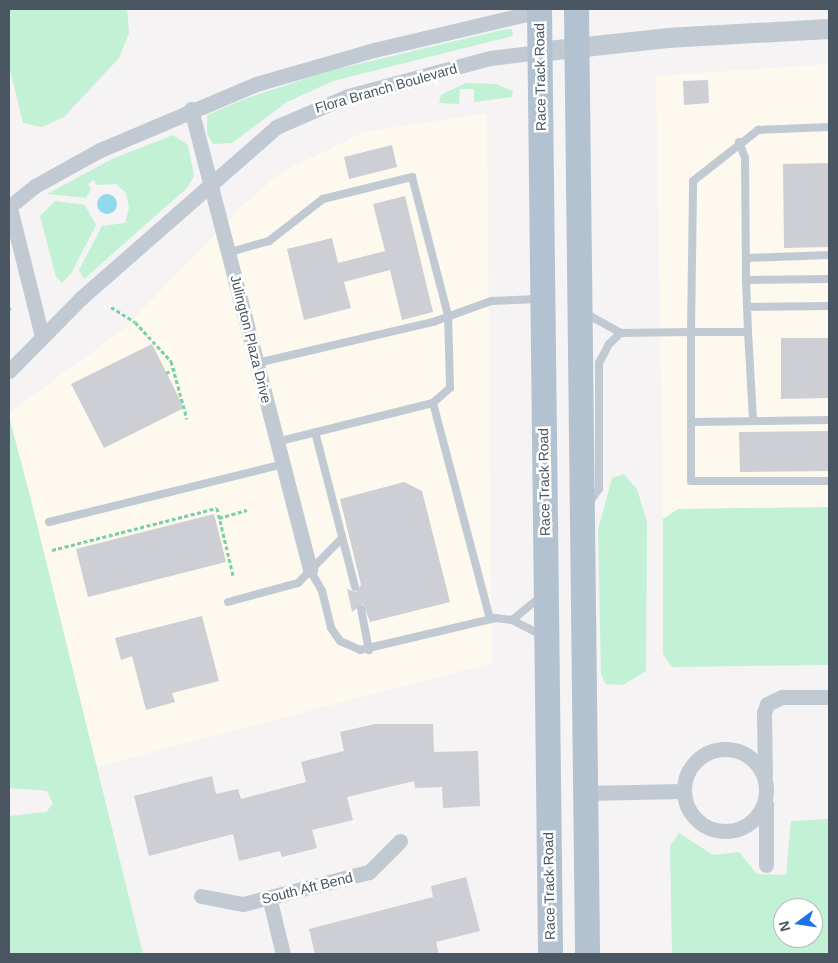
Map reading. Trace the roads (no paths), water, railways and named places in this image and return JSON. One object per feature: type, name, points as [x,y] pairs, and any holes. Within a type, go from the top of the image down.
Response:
[{"type":"main road","points":[[576,9],[587,954]]},
{"type":"main road","name":"Race Track Road","points":[[542,10],[539,52],[550,954]]},
{"type":"main road","points":[[548,795],[585,793]]},
{"type":"street","points":[[42,336],[9,206],[35,186],[100,150],[192,109],[256,84],[356,55],[542,10]]},
{"type":"street","name":"Flora Branch Boulevard","points":[[9,371],[42,336],[212,182],[276,127],[300,114],[490,58],[576,46],[829,28]]},
{"type":"street","name":"Julington Plaza Drive","points":[[192,109],[310,570]]},
{"type":"street","points":[[766,864],[764,713],[768,704],[782,697],[829,697]]},
{"type":"street","points":[[731,749],[754,759],[766,789],[756,819],[723,831],[706,826],[693,816],[682,791],[696,761],[713,751],[731,749]]},
{"type":"street","points":[[585,793],[682,791]]},
{"type":"street","name":"South Aft Bend","points":[[201,896],[244,904],[369,872],[400,841]]},
{"type":"street","points":[[269,898],[283,954]]},
{"type":"lane","points":[[829,127],[774,126],[739,142],[692,181],[691,332],[691,481],[829,482]]},
{"type":"lane","points":[[739,142],[745,158],[746,280],[753,420]]},
{"type":"lane","points":[[230,252],[269,241],[323,199],[412,177],[448,315],[450,388],[434,403],[277,442]]},
{"type":"lane","points":[[746,258],[829,255]]},
{"type":"lane","points":[[746,280],[829,279]]},
{"type":"lane","points":[[257,363],[448,315],[491,301],[543,299]]},
{"type":"lane","points":[[747,307],[829,306]]},
{"type":"lane","points":[[580,308],[598,324],[621,333],[748,332]]},
{"type":"lane","points":[[582,510],[594,501],[599,489],[599,363],[609,344],[621,333]]},
{"type":"lane","points":[[434,403],[490,618]]},
{"type":"lane","points":[[691,422],[829,420]]},
{"type":"lane","points":[[315,432],[342,538],[352,587]]},
{"type":"lane","points":[[49,522],[283,464]]},
{"type":"lane","points":[[228,602],[298,582],[342,538]]},
{"type":"lane","points":[[310,570],[340,641],[369,650],[490,618],[512,620],[547,638]]},
{"type":"lane","points":[[512,620],[546,592]]},
{"type":"lane","points":[[358,610],[369,650]]},
{"type":"water","points":[[107,194],[114,197],[117,204],[114,211],[107,214],[100,211],[97,204],[100,197]]}]
